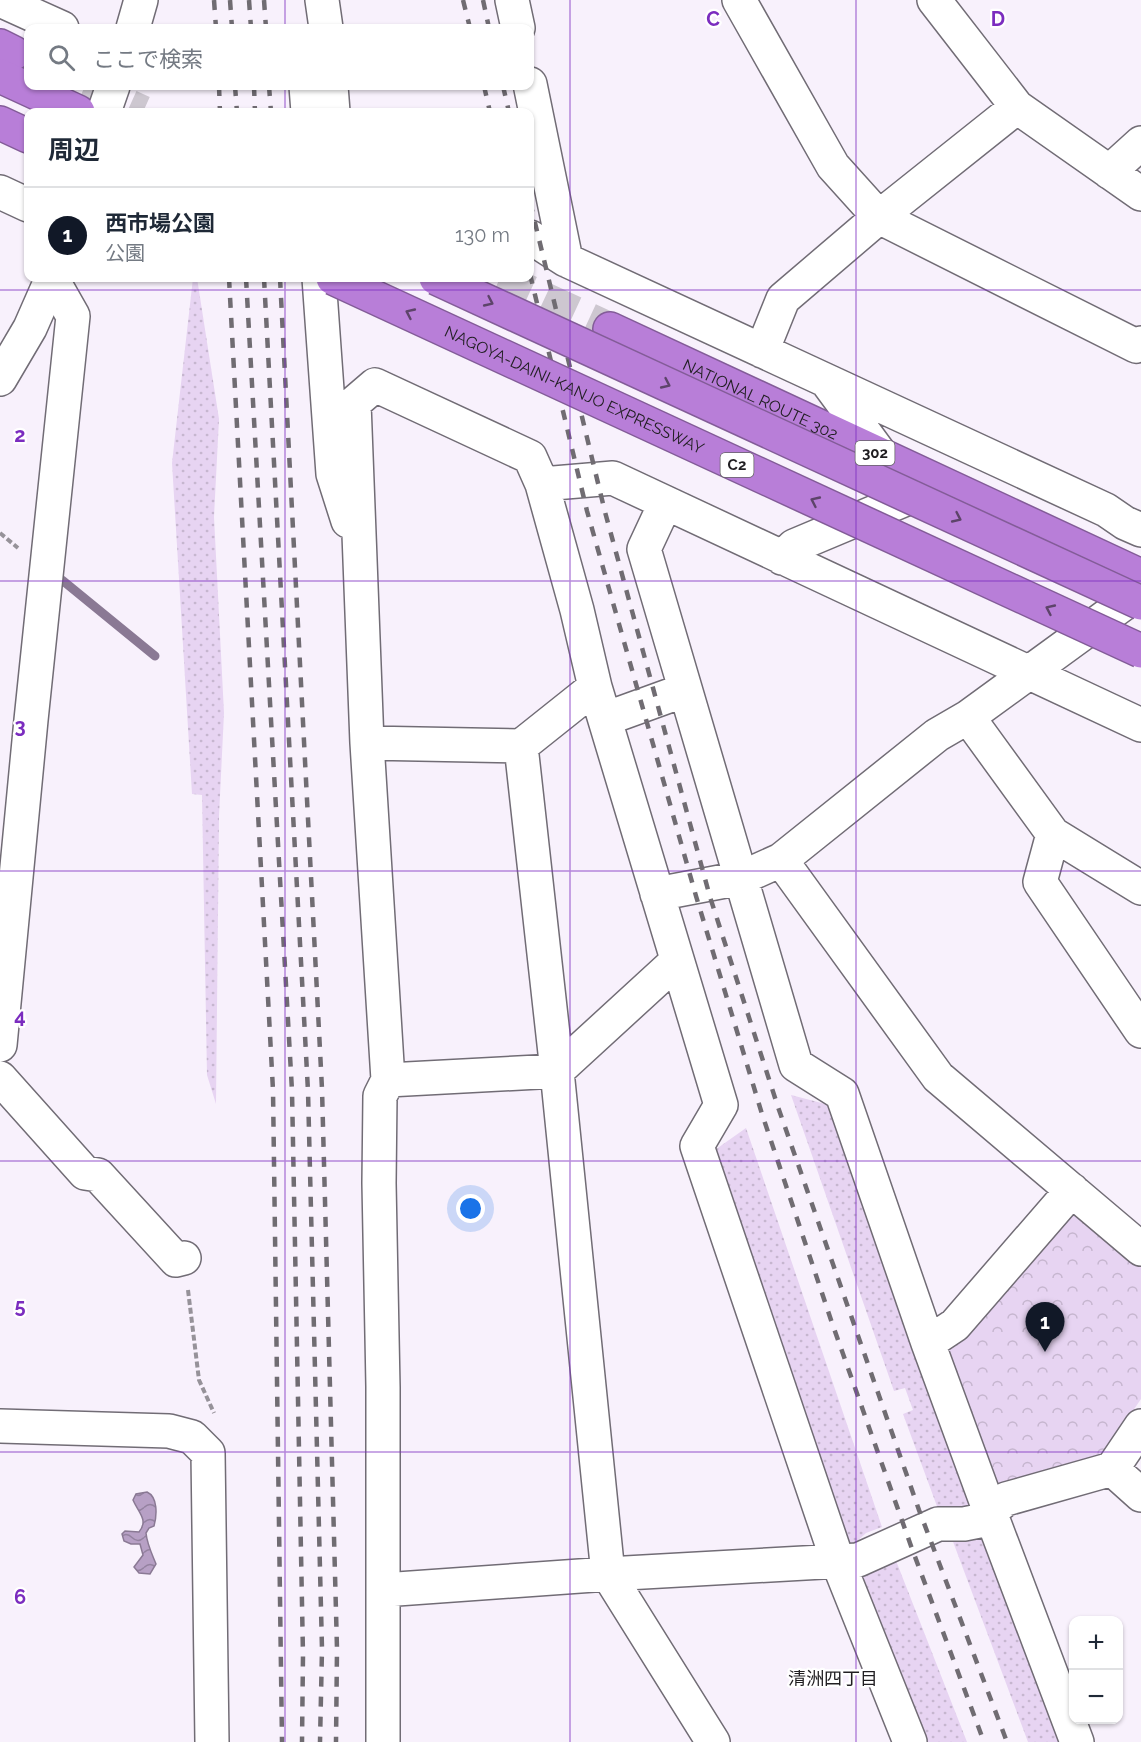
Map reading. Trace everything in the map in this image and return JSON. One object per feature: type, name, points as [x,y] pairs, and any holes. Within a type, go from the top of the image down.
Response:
[{"type":"highway","points":[[5,58],[24,72]]},
{"type":"highway","points":[[48,90],[73,108]]},
{"type":"highway","points":[[0,123],[24,134]]},
{"type":"highway","name":"NAGOYA-DAINI-KANJO EXPRESSWAY","points":[[342,282],[1141,651]]},
{"type":"highway","points":[[445,282],[1141,603]]},
{"type":"highway","name":"NATIONAL ROUTE 302","points":[[610,329],[1141,576]]},
{"type":"street","points":[[0,0],[53,24]]},
{"type":"street","points":[[134,24],[141,0]]},
{"type":"street","points":[[304,24],[307,0]]},
{"type":"street","points":[[322,0],[325,24]]},
{"type":"street","points":[[512,0],[517,24]]},
{"type":"street","points":[[739,0],[833,166],[879,217],[1136,346],[1141,343]]},
{"type":"street","points":[[934,0],[1017,107],[1141,194]]},
{"type":"street","points":[[105,108],[112,90]]},
{"type":"street","points":[[306,90],[308,108]]},
{"type":"street","points":[[331,90],[333,108]]},
{"type":"street","points":[[531,90],[566,260]]},
{"type":"street","points":[[762,351],[783,299],[879,217],[1017,107]]},
{"type":"street","points":[[1109,172],[1141,144]]},
{"type":"street","points":[[0,192],[24,203]]},
{"type":"street","points":[[534,240],[566,260],[1106,510],[1125,523],[1141,530]]},
{"type":"street","points":[[0,379],[30,328],[50,282]]},
{"type":"street","points":[[0,1045],[73,316],[54,282]]},
{"type":"street","points":[[319,282],[333,474],[362,563]]},
{"type":"street","points":[[663,353],[709,326]]},
{"type":"street","points":[[827,382],[881,456]]},
{"type":"street","points":[[385,1740],[383,1387],[379,1183],[380,1096],[388,1080],[367,743],[362,563],[354,403],[375,385],[530,457],[542,484],[577,610],[595,687],[721,1105],[697,1146],[838,1562],[910,1742]]},
{"type":"street","points":[[542,484],[613,478],[1141,725]]},
{"type":"street","points":[[782,558],[794,546],[942,484]]},
{"type":"street","points":[[665,504],[644,549],[796,1065],[842,1094],[928,1343],[1077,1742]]},
{"type":"street","points":[[657,894],[741,878],[782,860],[937,735],[968,717],[1141,591]]},
{"type":"street","points":[[367,743],[521,746],[595,687]]},
{"type":"street","points":[[605,719],[685,690]]},
{"type":"street","points":[[968,717],[1053,834],[1141,888]]},
{"type":"street","points":[[521,746],[557,1071],[608,1574],[713,1742]]},
{"type":"street","points":[[1053,834],[1040,882],[1141,1031]]},
{"type":"street","points":[[782,860],[938,1077],[1141,1250]]},
{"type":"street","points":[[388,1080],[557,1071],[677,961]]},
{"type":"street","points":[[0,1078],[86,1173],[98,1175],[176,1260],[184,1258]]},
{"type":"street","points":[[928,1343],[955,1325],[1072,1190]]},
{"type":"street","points":[[0,1426],[169,1431],[192,1437],[208,1453],[212,1742]]},
{"type":"street","points":[[383,1590],[858,1560],[938,1524],[964,1524],[979,1521],[1006,1499],[1112,1469],[1141,1426]]},
{"type":"street","points":[[1112,1469],[1141,1495]]},
{"type":"path","points":[[184,1258],[199,1380],[216,1418],[208,1453]]},
{"type":"green space","points":[[193,282],[198,282],[219,419],[214,517],[224,713],[219,816],[216,1104],[207,1075],[202,795],[192,794],[172,463]]},
{"type":"green space","points":[[791,1095],[833,1106],[971,1505],[957,1510],[938,1509],[903,1414],[913,1410],[905,1388],[894,1391]]},
{"type":"green space","points":[[746,1128],[882,1527],[866,1533],[849,1549],[712,1152]]},
{"type":"green space","points":[[1077,1212],[1141,1267],[1141,1399],[1098,1462],[1002,1485],[990,1478],[947,1360],[952,1343],[1063,1214]]},
{"type":"green space","points":[[949,1531],[981,1531],[1061,1742],[1028,1742]]},
{"type":"green space","points":[[893,1553],[967,1742],[926,1742],[857,1570]]},
{"type":"water","points":[[147,1492],[151,1494],[155,1502],[156,1512],[154,1526],[146,1533],[156,1564],[150,1574],[139,1573],[134,1567],[143,1555],[140,1544],[124,1541],[122,1534],[125,1531],[139,1532],[142,1528],[142,1516],[133,1500],[136,1494]]},
{"type":"waterway","points":[[62,580],[155,656]]},
{"type":"tunnel","points":[[94,90],[134,108]]},
{"type":"tunnel","points":[[509,282],[610,329]]},
{"type":"railway","points":[[214,0],[216,24]]},
{"type":"railway","points":[[230,0],[232,24]]},
{"type":"railway","points":[[249,0],[251,24]]},
{"type":"railway","points":[[264,0],[266,24]]},
{"type":"railway","points":[[463,0],[469,24]]},
{"type":"railway","points":[[483,0],[488,24]]},
{"type":"railway","points":[[219,90],[220,108]]},
{"type":"railway","points":[[235,90],[237,108]]},
{"type":"railway","points":[[254,90],[255,108]]},
{"type":"railway","points":[[269,90],[271,108]]},
{"type":"railway","points":[[485,90],[489,108]]},
{"type":"railway","points":[[504,90],[508,108]]},
{"type":"railway","points":[[534,219],[605,512],[710,897],[778,1107],[919,1510],[1007,1742]]},
{"type":"railway","points":[[229,282],[273,1090],[282,1742]]},
{"type":"railway","points":[[246,282],[292,1091],[303,1655],[302,1742]]},
{"type":"railway","points":[[264,282],[308,1091],[322,1649],[320,1742]]},
{"type":"railway","points":[[280,282],[322,1089],[337,1649],[336,1742]]},
{"type":"railway","points":[[532,282],[587,511],[696,896],[762,1114],[831,1320],[911,1546],[984,1742]]},
{"type":"place","name":"西市場公園","points":[[1045,1352]]},
{"type":"district","name":"清洲四丁目","points":[[833,1679]]}]
